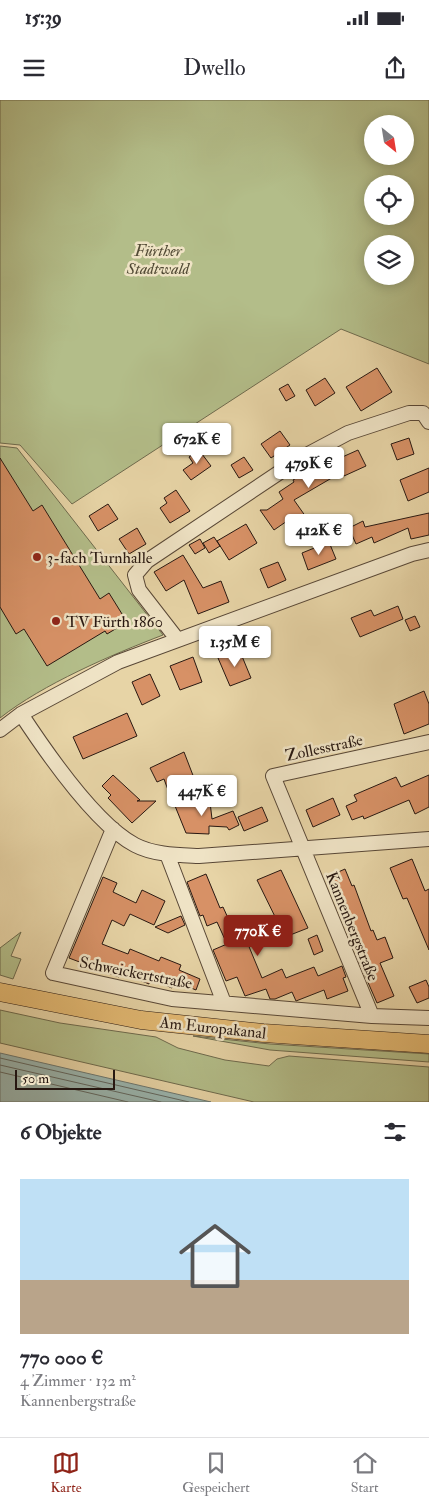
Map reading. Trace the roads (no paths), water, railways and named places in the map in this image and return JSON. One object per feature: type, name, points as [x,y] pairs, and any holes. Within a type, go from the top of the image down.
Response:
[{"type":"main road","name":"Am Europakanal","points":[[0,992],[141,1020],[263,1033],[429,1044]]},
{"type":"street","points":[[177,639],[139,590],[135,575],[147,561],[302,458],[348,433],[409,413],[423,413],[429,422]]},
{"type":"street","points":[[0,730],[20,714],[118,662],[412,554],[429,550]]},
{"type":"street","name":"Kannenbergstraße","points":[[20,714],[82,797],[113,829],[136,846],[166,854],[199,856],[429,839]]},
{"type":"street","name":"Zollesstraße","points":[[303,848],[273,776],[429,742]]},
{"type":"street","name":"Schweickertstraße","points":[[113,829],[52,973],[172,999],[372,1016],[429,1018]]},
{"type":"street","name":"Kannenbergstraße","points":[[303,848],[372,1016]]},
{"type":"street","points":[[166,854],[224,1003]]},
{"type":"water","points":[[0,1053],[211,1102],[0,1102]]},
{"type":"place","name":"3-fach Turnhalle","points":[[37,557]]},
{"type":"place","name":"TV Fürth 1860","points":[[56,621]]},
{"type":"park label","name":"Fürther Stadtwald","points":[[158,259]]}]
